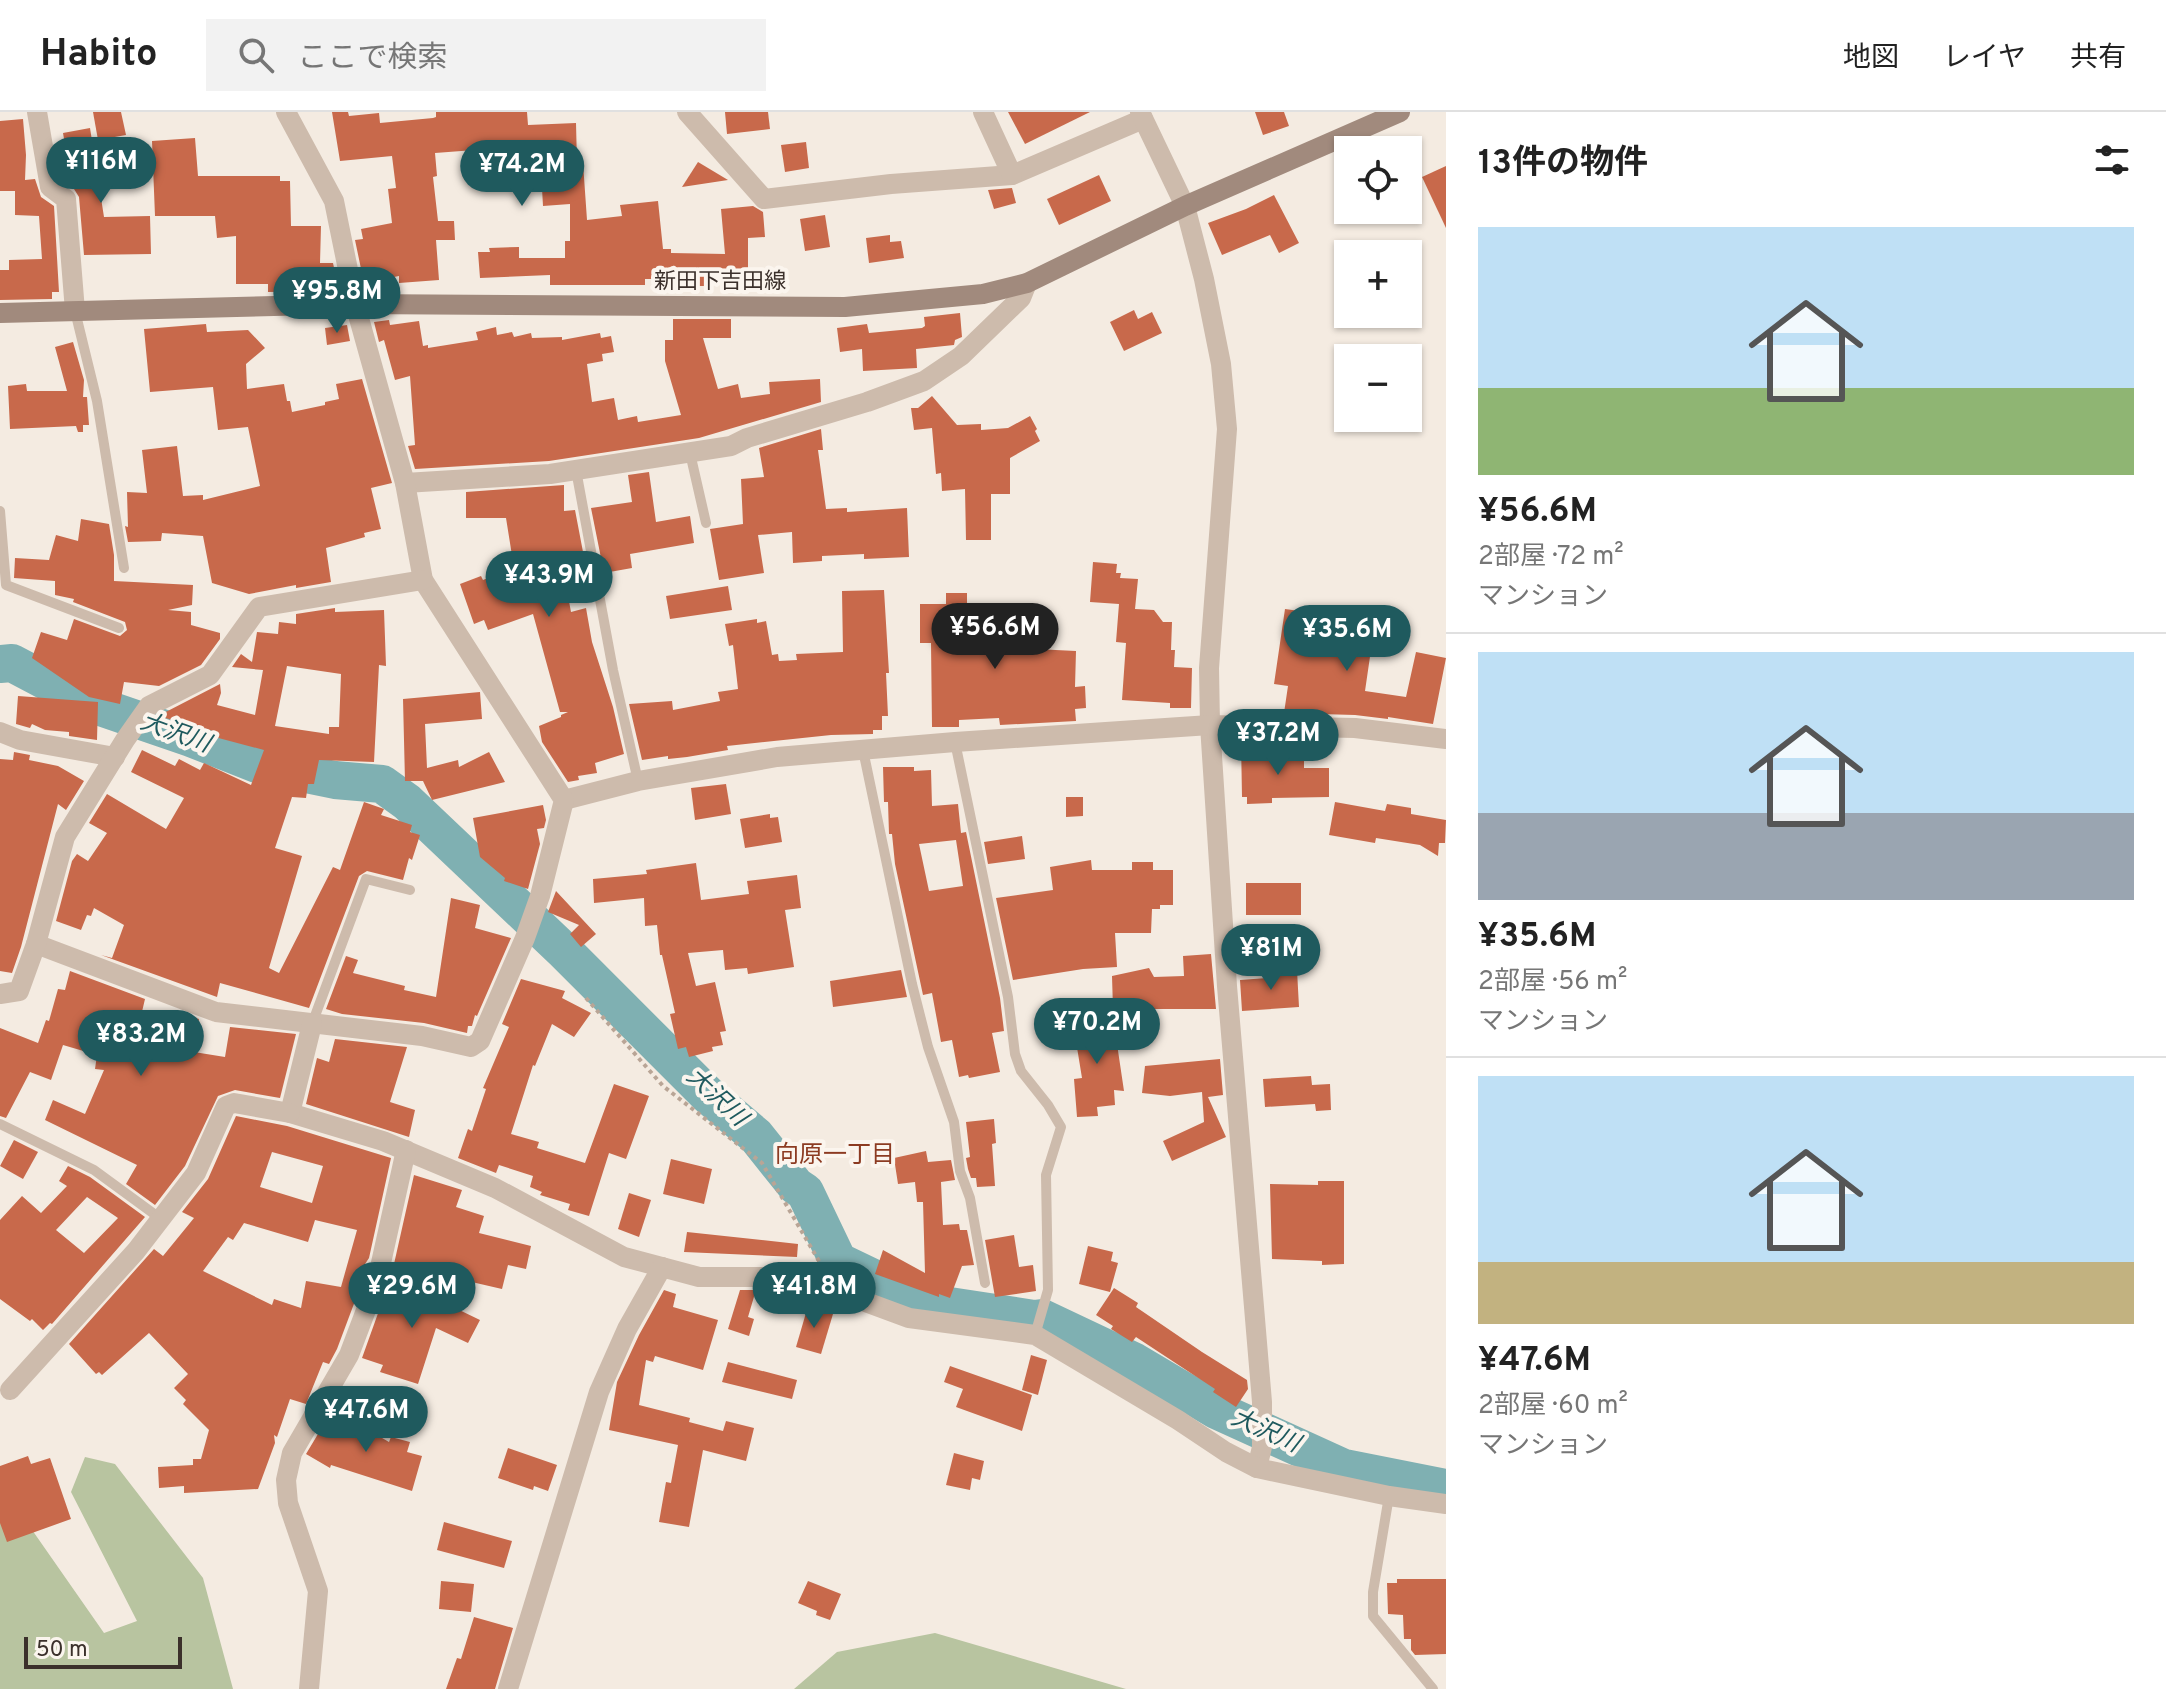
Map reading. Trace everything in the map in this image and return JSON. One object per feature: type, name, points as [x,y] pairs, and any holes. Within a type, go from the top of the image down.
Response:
[{"type":"main road","name":"新田下吉田線","points":[[0,313],[355,304],[845,307],[983,294],[1027,283],[1185,206],[1398,112]]},
{"type":"street","points":[[37,112],[50,187],[66,199],[75,311]]},
{"type":"street","points":[[36,944],[216,1012],[422,1036],[471,1047],[480,1041],[540,896],[564,800],[423,580],[405,483],[355,304],[334,201],[286,112]]},
{"type":"street","points":[[687,112],[764,199],[891,184],[1012,175],[1141,116],[1185,206],[1221,364],[1227,429],[1209,668],[1210,725],[1227,986],[1262,1402],[1262,1447],[1257,1468]]},
{"type":"street","points":[[983,112],[1012,175]]},
{"type":"street","points":[[405,483],[481,480],[576,470],[731,446],[747,438],[867,402],[924,381],[961,356],[1021,298],[1027,283]]},
{"type":"street","points":[[0,994],[19,991],[36,944],[65,837],[149,706],[210,675],[259,607],[423,580]]},
{"type":"street","points":[[564,800],[638,781],[777,757],[955,742],[1210,725],[1355,728],[1446,739]]},
{"type":"street","points":[[0,732],[20,740],[120,749]]},
{"type":"street","points":[[290,1113],[312,1024]]},
{"type":"street","points":[[10,1390],[136,1251],[161,1219],[196,1173],[226,1106],[234,1103],[290,1113],[406,1150],[495,1188],[624,1257],[699,1277],[776,1277],[836,1291],[909,1318],[1035,1335],[1257,1468],[1389,1496],[1446,1504]]},
{"type":"street","points":[[309,1689],[318,1591],[288,1503],[286,1480],[292,1453],[349,1355],[377,1281],[406,1150]]},
{"type":"street","points":[[508,1689],[599,1392],[632,1319],[662,1267]]},
{"type":"lane","points":[[75,311],[97,401],[124,568]]},
{"type":"lane","points":[[690,453],[706,523]]},
{"type":"lane","points":[[576,470],[613,670],[638,781]]},
{"type":"lane","points":[[0,511],[6,585],[119,628]]},
{"type":"lane","points":[[955,742],[1008,997],[1015,1054],[1021,1071],[1061,1127],[1046,1175],[1048,1290],[1035,1335]]},
{"type":"lane","points":[[863,750],[912,984],[928,1047],[954,1122],[960,1171],[970,1198],[985,1283]]},
{"type":"lane","points":[[312,1024],[366,879],[410,890]]},
{"type":"lane","points":[[0,1124],[94,1170],[161,1219]]},
{"type":"lane","points":[[1389,1496],[1373,1592],[1373,1616],[1433,1689]]},
{"type":"path","points":[[586,998],[663,1086],[762,1163],[836,1291]]},
{"type":"green space","points":[[85,1457],[115,1464],[203,1578],[233,1689],[0,1689],[0,1484],[104,1633],[137,1621],[71,1492]]},
{"type":"green space","points":[[935,1633],[1126,1689],[794,1689],[837,1652]]},
{"type":"building","points":[[93,112],[121,112],[126,135],[98,140]]},
{"type":"building","points":[[332,112],[348,112],[349,116],[379,113],[380,123],[433,118],[436,112],[527,112],[528,125],[576,123],[577,163],[583,163],[587,220],[622,216],[620,205],[658,201],[663,249],[671,249],[671,253],[725,254],[721,209],[753,206],[763,212],[765,237],[748,238],[748,279],[708,281],[708,286],[689,286],[689,279],[645,279],[645,285],[550,285],[550,275],[480,278],[478,252],[490,252],[489,248],[519,247],[519,258],[565,258],[565,241],[570,241],[570,204],[543,206],[540,153],[489,159],[488,149],[435,153],[437,176],[433,177],[438,221],[454,221],[455,240],[436,240],[439,280],[399,283],[399,276],[364,283],[355,240],[363,239],[361,229],[392,223],[388,189],[396,188],[392,156],[340,161]]},
{"type":"building","points":[[725,112],[768,112],[770,129],[727,134]]},
{"type":"building","points":[[1008,112],[1090,112],[1025,144]]},
{"type":"building","points":[[1255,112],[1284,112],[1289,126],[1263,135]]},
{"type":"building","points":[[23,119],[25,180],[35,179],[41,197],[54,206],[59,292],[52,292],[52,299],[0,300],[0,270],[9,270],[9,260],[42,259],[39,216],[15,215],[15,191],[0,191],[0,121]]},
{"type":"building","points":[[90,128],[104,217],[150,216],[151,254],[84,255],[79,197],[61,175],[70,173],[63,133]]},
{"type":"building","points":[[195,138],[198,176],[280,176],[280,181],[290,181],[291,226],[321,226],[320,263],[333,263],[339,291],[268,292],[268,284],[236,284],[236,236],[217,238],[215,216],[155,216],[152,141]]},
{"type":"building","points":[[806,142],[809,168],[785,172],[781,145]]},
{"type":"building","points":[[698,162],[728,180],[682,187]]},
{"type":"building","points":[[1446,166],[1446,228],[1422,177]]},
{"type":"building","points":[[1099,175],[1111,201],[1059,225],[1047,199]]},
{"type":"building","points":[[1012,188],[1016,203],[994,209],[988,190]]},
{"type":"building","points":[[1274,195],[1299,243],[1279,253],[1270,235],[1222,255],[1208,223]]},
{"type":"building","points":[[825,215],[830,247],[805,251],[800,219]]},
{"type":"building","points":[[890,235],[890,242],[901,241],[904,258],[869,263],[866,238]]},
{"type":"building","points":[[1134,310],[1138,319],[1152,312],[1162,333],[1124,351],[1110,322]]},
{"type":"building","points":[[960,313],[962,337],[955,340],[954,345],[916,349],[917,368],[863,371],[862,349],[840,352],[837,328],[867,324],[869,333],[922,328],[925,326],[924,317]]},
{"type":"building","points":[[673,319],[731,319],[731,338],[703,338],[718,389],[738,384],[741,398],[770,394],[769,382],[820,379],[821,402],[699,438],[549,461],[415,469],[408,446],[415,445],[410,376],[395,380],[384,340],[379,342],[374,322],[389,320],[390,325],[419,321],[423,346],[428,345],[428,348],[478,340],[476,332],[496,327],[497,335],[512,332],[514,337],[531,333],[532,338],[562,337],[562,340],[600,333],[601,338],[611,336],[614,352],[602,354],[603,361],[587,364],[592,402],[614,398],[618,420],[637,416],[638,422],[681,415],[665,361],[665,340],[673,340]]},
{"type":"building","points":[[206,324],[207,332],[248,330],[265,348],[246,364],[247,389],[284,384],[292,412],[339,399],[336,384],[362,379],[392,483],[371,488],[381,529],[326,548],[331,582],[249,594],[212,583],[203,536],[162,533],[161,541],[128,542],[125,526],[128,527],[127,492],[147,493],[142,450],[177,446],[183,496],[203,495],[203,500],[260,486],[248,427],[218,430],[213,387],[150,392],[144,329]]},
{"type":"building","points":[[347,325],[350,341],[327,345],[325,328]]},
{"type":"building","points":[[73,342],[84,380],[83,397],[87,397],[89,425],[83,425],[83,432],[78,432],[76,426],[10,429],[8,386],[26,384],[27,391],[67,391],[55,347]]},
{"type":"building","points":[[932,396],[957,425],[981,424],[981,430],[1008,428],[1030,416],[1037,429],[1035,431],[1040,441],[1010,458],[1010,494],[991,494],[991,540],[966,540],[965,489],[942,491],[941,473],[936,474],[932,428],[914,430],[911,408],[918,408]]},
{"type":"building","points":[[821,429],[823,450],[818,450],[826,509],[847,508],[847,512],[907,508],[909,557],[864,559],[864,554],[822,556],[822,561],[793,563],[792,532],[758,535],[764,573],[719,580],[710,529],[743,524],[741,479],[764,477],[759,448]]},
{"type":"building","points":[[649,472],[656,522],[690,516],[694,543],[630,554],[632,568],[604,573],[591,508],[632,502],[628,475]]},
{"type":"building","points":[[564,485],[564,511],[575,510],[587,573],[564,575],[571,612],[586,608],[592,642],[624,754],[595,763],[597,773],[578,776],[579,780],[568,782],[542,742],[539,726],[568,712],[560,712],[533,614],[488,630],[484,620],[474,624],[460,584],[481,576],[483,580],[514,568],[506,518],[466,518],[466,492]]},
{"type":"building","points":[[81,519],[109,524],[114,581],[193,585],[192,605],[168,610],[191,612],[191,625],[220,633],[220,639],[201,665],[159,686],[124,682],[120,704],[89,697],[32,658],[41,632],[67,640],[74,619],[120,636],[127,630],[125,622],[73,602],[74,599],[55,595],[55,581],[14,578],[15,558],[49,560],[56,535],[78,541]]},
{"type":"building","points":[[1093,562],[1117,564],[1116,573],[1121,573],[1120,578],[1138,579],[1135,609],[1154,610],[1163,622],[1172,622],[1174,667],[1192,668],[1191,708],[1170,708],[1170,703],[1122,700],[1126,643],[1116,642],[1119,604],[1090,602]]},
{"type":"building","points":[[728,586],[732,610],[670,619],[666,596]]},
{"type":"building","points":[[884,590],[889,673],[886,673],[888,716],[882,716],[882,730],[873,730],[873,734],[831,735],[727,746],[728,750],[687,757],[642,760],[629,704],[672,701],[673,710],[720,701],[718,692],[738,689],[733,645],[729,646],[725,624],[757,619],[757,623],[766,621],[772,655],[778,654],[779,661],[797,660],[796,654],[843,652],[842,591]]},
{"type":"building","points":[[946,593],[967,593],[967,628],[1026,616],[1035,649],[1076,651],[1075,687],[1085,686],[1086,708],[1075,709],[1076,721],[1000,725],[999,718],[959,720],[959,727],[932,727],[931,643],[920,643],[920,604],[946,604]]},
{"type":"building","points":[[335,608],[335,612],[384,610],[386,666],[379,665],[374,762],[319,760],[314,784],[308,784],[306,798],[292,797],[275,848],[302,856],[269,968],[279,973],[333,867],[340,870],[364,802],[384,809],[381,815],[412,825],[410,832],[420,835],[403,880],[367,871],[359,876],[309,1008],[220,983],[217,997],[101,955],[112,958],[124,925],[94,908],[91,916],[87,915],[81,930],[56,921],[72,861],[77,854],[88,861],[107,833],[89,823],[107,794],[166,829],[184,798],[131,772],[142,750],[175,766],[179,759],[200,770],[204,763],[251,785],[264,750],[211,736],[213,731],[158,716],[220,684],[217,705],[255,715],[263,670],[232,667],[241,654],[252,662],[257,632],[278,634],[279,622],[296,624],[296,614]],"holes":[[[287,666],[341,674],[339,727],[329,727],[329,734],[275,726]]]},
{"type":"building","points":[[1285,609],[1356,622],[1354,633],[1373,636],[1365,691],[1406,697],[1416,652],[1446,658],[1433,724],[1388,717],[1284,713],[1288,686],[1274,684]]},
{"type":"building","points":[[480,692],[482,719],[425,724],[427,768],[458,760],[459,767],[489,752],[505,782],[432,800],[423,781],[405,781],[403,699]]},
{"type":"building","points":[[18,696],[98,702],[97,740],[69,736],[69,732],[45,730],[32,724],[30,728],[16,724]]},
{"type":"building","points":[[1241,741],[1268,741],[1268,761],[1304,761],[1304,768],[1329,768],[1329,797],[1272,798],[1272,803],[1247,804],[1247,797],[1242,797]]},
{"type":"building","points":[[14,752],[30,755],[29,760],[58,766],[84,781],[66,810],[58,804],[12,973],[0,971],[0,759],[13,760]]},
{"type":"building","points":[[883,767],[914,767],[914,771],[931,770],[932,806],[958,804],[961,833],[966,832],[1000,998],[1004,1031],[992,1033],[1000,1072],[959,1077],[952,1040],[941,1042],[932,993],[923,995],[895,864],[892,834],[889,834],[888,802],[884,802]],"holes":[[[956,840],[963,886],[929,891],[919,844]]]},
{"type":"building","points":[[726,784],[731,814],[695,820],[691,788]]},
{"type":"building","points":[[1066,797],[1083,797],[1083,816],[1066,817]]},
{"type":"building","points":[[1335,802],[1385,811],[1387,804],[1411,808],[1411,814],[1446,820],[1445,843],[1439,843],[1438,856],[1420,845],[1376,838],[1375,843],[1329,835]]},
{"type":"building","points":[[543,805],[546,820],[544,828],[537,829],[540,844],[528,889],[504,881],[505,878],[480,857],[473,818]]},
{"type":"building","points":[[770,814],[770,818],[778,817],[782,842],[745,848],[740,819]]},
{"type":"building","points":[[1022,836],[1025,859],[988,864],[984,842]]},
{"type":"building","points":[[1091,860],[1092,870],[1132,870],[1132,862],[1153,862],[1153,870],[1173,870],[1173,905],[1160,905],[1160,909],[1152,909],[1151,933],[1115,933],[1117,967],[1013,980],[996,898],[1053,890],[1050,867]]},
{"type":"building","points":[[696,863],[701,900],[749,894],[747,881],[797,875],[801,908],[785,910],[794,967],[748,974],[747,968],[725,970],[723,950],[688,953],[696,986],[715,982],[726,1031],[720,1032],[723,1045],[689,1057],[686,1047],[678,1049],[670,1014],[675,1013],[660,955],[657,925],[645,926],[644,898],[594,903],[593,879],[647,874],[646,870]]},
{"type":"building","points":[[1246,883],[1301,883],[1301,915],[1246,915]]},
{"type":"building","points":[[556,891],[596,934],[581,947],[570,934],[579,925],[548,912]]},
{"type":"building","points":[[451,898],[480,905],[475,928],[511,938],[467,1033],[424,1023],[342,1014],[326,1009],[346,956],[358,960],[353,973],[436,997]]},
{"type":"building","points":[[1211,954],[1216,1009],[1113,1009],[1112,976],[1149,968],[1154,977],[1184,976],[1183,956]]},
{"type":"building","points":[[901,970],[907,997],[833,1007],[830,981]]},
{"type":"building","points":[[1297,970],[1299,1007],[1242,1011],[1240,980],[1267,978],[1266,972]]},
{"type":"building","points":[[70,971],[145,999],[136,1037],[174,1039],[178,1012],[199,1019],[194,1052],[225,1057],[230,1027],[296,1034],[280,1098],[235,1090],[218,1096],[185,1166],[155,1205],[126,1184],[137,1165],[45,1120],[53,1100],[85,1114],[104,1070],[95,1069],[97,1055],[63,1045],[51,1080],[30,1072],[6,1118],[0,1116],[0,1028],[38,1043],[46,1020],[49,1021],[58,989],[65,990]]},
{"type":"building","points":[[521,979],[565,991],[562,998],[591,1013],[574,1037],[552,1024],[533,1065],[511,1134],[539,1142],[537,1148],[585,1163],[614,1084],[649,1096],[626,1159],[609,1153],[589,1216],[568,1210],[570,1204],[540,1195],[542,1192],[530,1187],[533,1176],[499,1165],[496,1173],[458,1158],[468,1129],[472,1131],[486,1089],[483,1088],[509,1027],[502,1024]]},
{"type":"building","points":[[1113,1017],[1124,1091],[1114,1090],[1115,1105],[1097,1107],[1098,1116],[1077,1117],[1074,1079],[1082,1078],[1073,1023]]},
{"type":"building","points":[[335,1039],[407,1047],[390,1102],[415,1110],[409,1137],[306,1104],[317,1058],[329,1062]]},
{"type":"building","points":[[1220,1059],[1223,1095],[1208,1097],[1226,1137],[1172,1161],[1163,1141],[1204,1122],[1202,1092],[1170,1096],[1142,1093],[1145,1066]]},
{"type":"building","points":[[1311,1076],[1312,1085],[1330,1084],[1331,1110],[1316,1111],[1315,1104],[1265,1107],[1263,1079]]},
{"type":"building","points":[[236,1116],[287,1126],[391,1158],[364,1277],[337,1349],[329,1364],[323,1362],[306,1404],[290,1399],[277,1437],[274,1435],[275,1443],[258,1489],[184,1493],[184,1486],[159,1488],[158,1467],[193,1465],[193,1459],[201,1459],[209,1430],[183,1404],[186,1400],[174,1388],[188,1374],[149,1333],[102,1375],[99,1372],[96,1374],[69,1344],[154,1249],[163,1256],[194,1218],[182,1212],[208,1179]],"holes":[[[272,1152],[323,1166],[312,1203],[260,1187]],[[315,1220],[357,1230],[341,1287],[306,1281],[301,1308],[274,1299],[272,1305],[203,1271],[228,1237],[233,1240],[244,1223],[308,1242]]]},
{"type":"building","points":[[994,1119],[995,1186],[977,1187],[976,1178],[971,1178],[966,1158],[970,1157],[966,1122]]},
{"type":"building","points":[[14,1140],[38,1152],[23,1179],[0,1166]]},
{"type":"building","points":[[926,1151],[928,1162],[951,1160],[955,1180],[941,1182],[943,1225],[959,1224],[960,1230],[967,1230],[974,1265],[962,1266],[950,1298],[939,1294],[939,1297],[875,1274],[883,1250],[925,1273],[923,1202],[917,1202],[915,1182],[898,1184],[894,1158]]},
{"type":"building","points":[[671,1159],[712,1169],[704,1204],[663,1194]]},
{"type":"building","points":[[68,1166],[90,1177],[145,1217],[52,1324],[43,1330],[32,1319],[30,1321],[0,1299],[0,1220],[22,1196],[41,1213],[67,1186],[59,1181]],"holes":[[[87,1197],[118,1218],[84,1253],[56,1230]]]},
{"type":"building","points":[[414,1175],[462,1190],[456,1207],[484,1216],[479,1233],[531,1246],[526,1269],[508,1265],[502,1289],[394,1264]]},
{"type":"building","points":[[1318,1181],[1344,1181],[1344,1264],[1322,1265],[1322,1261],[1272,1259],[1270,1184],[1318,1185]]},
{"type":"building","points":[[629,1193],[651,1200],[639,1237],[618,1229]]},
{"type":"building","points":[[687,1232],[798,1244],[797,1257],[684,1252]]},
{"type":"building","points":[[1014,1235],[1019,1267],[1033,1265],[1036,1291],[995,1297],[985,1240]]},
{"type":"building","points":[[1088,1246],[1113,1252],[1111,1261],[1118,1263],[1110,1292],[1079,1284]]},
{"type":"building","points":[[391,1277],[480,1320],[468,1343],[436,1328],[418,1384],[380,1372],[383,1365],[362,1358]]},
{"type":"building","points":[[1114,1288],[1138,1303],[1136,1307],[1247,1380],[1248,1389],[1236,1407],[1213,1392],[1215,1389],[1136,1337],[1132,1342],[1096,1315]]},
{"type":"building","points":[[664,1290],[676,1294],[673,1307],[718,1320],[703,1370],[655,1356],[653,1362],[646,1360],[639,1405],[690,1418],[689,1422],[723,1431],[726,1421],[754,1428],[746,1461],[703,1450],[689,1527],[659,1522],[666,1482],[671,1483],[678,1445],[609,1430],[617,1382]]},
{"type":"building","points":[[740,1290],[756,1290],[748,1317],[754,1319],[749,1336],[728,1329]]},
{"type":"building","points":[[808,1306],[833,1314],[821,1354],[796,1347]]},
{"type":"building","points":[[1031,1355],[1047,1360],[1038,1395],[1022,1390]]},
{"type":"building","points":[[728,1362],[797,1380],[792,1399],[722,1382]]},
{"type":"building","points":[[950,1366],[1032,1395],[1022,1431],[956,1407],[963,1389],[944,1382]]},
{"type":"building","points":[[344,1416],[389,1442],[391,1437],[410,1442],[407,1452],[422,1456],[412,1491],[331,1465],[330,1468],[306,1454],[324,1424],[335,1431]]},
{"type":"building","points":[[508,1448],[557,1465],[548,1491],[534,1486],[533,1490],[498,1478]]},
{"type":"building","points":[[954,1453],[984,1461],[980,1480],[972,1478],[970,1490],[946,1485]]},
{"type":"building","points":[[28,1456],[31,1464],[50,1458],[71,1519],[7,1542],[0,1523],[0,1466]]},
{"type":"building","points":[[444,1522],[512,1541],[504,1568],[437,1550]]},
{"type":"building","points":[[1397,1579],[1446,1579],[1446,1654],[1415,1655],[1411,1650],[1411,1639],[1404,1639],[1403,1615],[1388,1614],[1387,1583],[1397,1583]]},
{"type":"building","points":[[441,1581],[474,1584],[471,1612],[439,1609]]},
{"type":"building","points":[[808,1581],[841,1594],[830,1620],[798,1603]]},
{"type":"building","points":[[474,1617],[513,1628],[495,1689],[446,1689],[457,1658],[461,1659]]},
{"type":"waterway","name":"大沢川","points":[[0,664],[12,663],[86,702],[257,764],[335,780],[382,784],[407,802],[565,952],[709,1096],[756,1136],[796,1186],[805,1192],[838,1261],[923,1302],[1042,1318],[1135,1362],[1216,1410],[1344,1468],[1446,1488]]},
{"type":"district","name":"向原一丁目","points":[[835,1156]]}]
